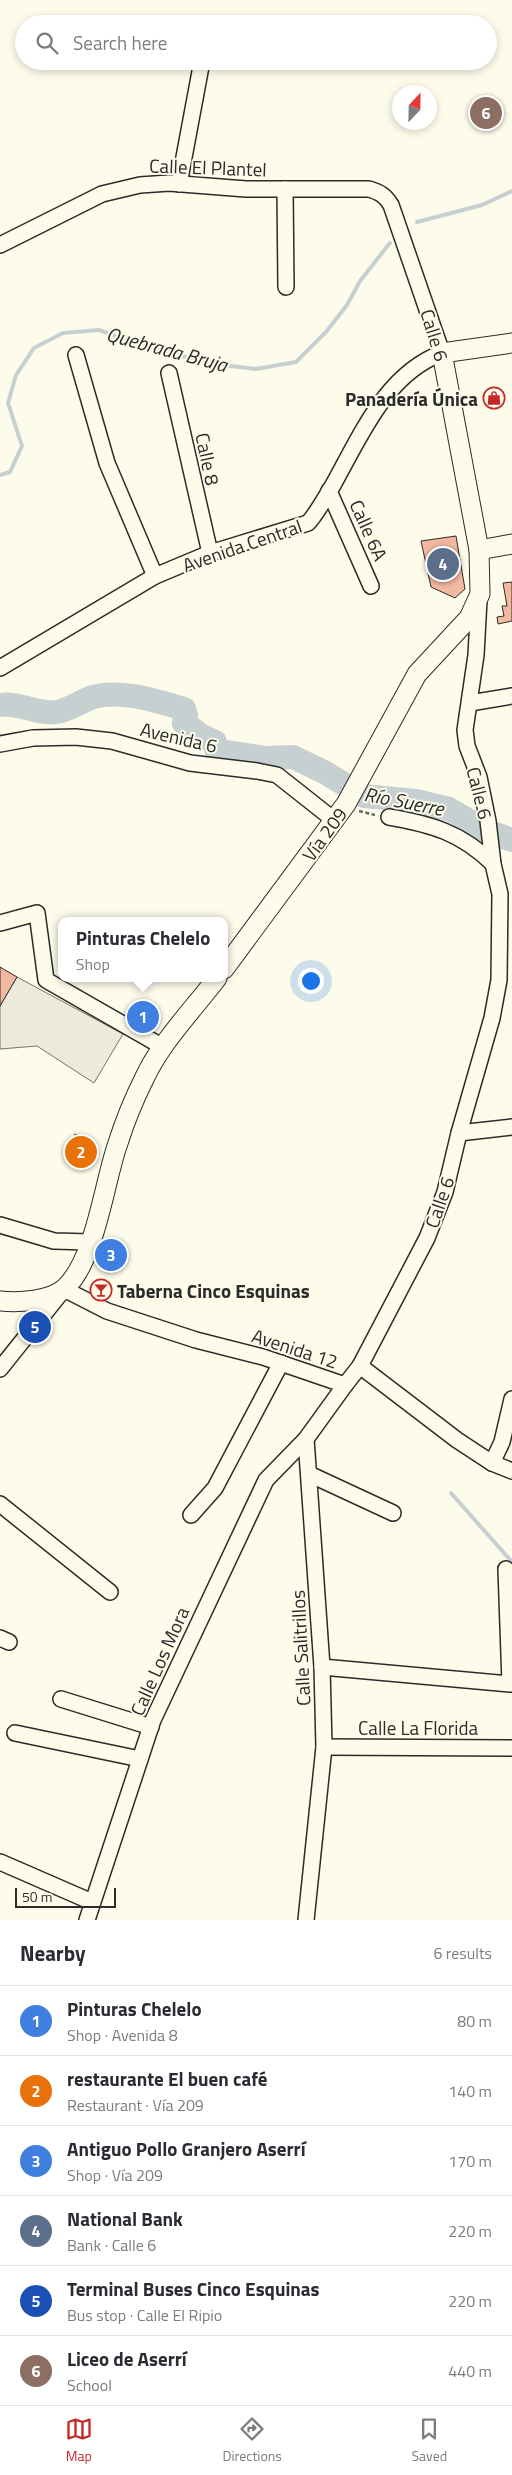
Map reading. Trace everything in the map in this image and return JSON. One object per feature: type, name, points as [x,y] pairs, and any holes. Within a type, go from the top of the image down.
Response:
[{"type":"main road","name":"Avenida Central","points":[[442,353],[512,343]]},
{"type":"main road","name":"Calle 6","points":[[442,353],[479,550],[480,594]]},
{"type":"main road","points":[[479,550],[512,544]]},
{"type":"main road","name":"Vía 209","points":[[228,964],[342,809],[417,674],[469,618],[480,594]]},
{"type":"main road","points":[[0,1301],[36,1301],[64,1289],[77,1273],[90,1242],[118,1143],[144,1078],[163,1047],[214,982]]},
{"type":"street","points":[[180,184],[200,70]]},
{"type":"street","name":"Calle El Plantel","points":[[0,245],[102,194],[140,185],[180,184],[246,189],[369,189],[379,192],[391,204]]},
{"type":"street","points":[[285,189],[286,287]]},
{"type":"street","name":"Calle 6","points":[[391,204],[442,353]]},
{"type":"street","name":"Avenida Central","points":[[0,668],[154,576],[210,553],[302,527],[312,519],[373,413],[403,375],[426,359],[442,353]]},
{"type":"street","points":[[76,355],[107,463],[154,576]]},
{"type":"street","name":"Calle 8","points":[[169,373],[210,553]]},
{"type":"street","name":"Calle 6A","points":[[329,491],[371,586]]},
{"type":"street","name":"Calle 6","points":[[360,1366],[427,1238],[445,1192],[459,1133],[492,1018],[499,980],[500,894],[493,864],[488,821],[479,777],[467,746],[465,730],[476,655],[480,594]]},
{"type":"street","points":[[470,703],[512,696]]},
{"type":"street","name":"Avenida 6","points":[[0,744],[7,741],[33,738],[76,737],[112,741],[190,763],[270,774],[342,809]]},
{"type":"street","points":[[388,817],[419,822],[446,832],[466,841],[493,864]]},
{"type":"street","points":[[0,923],[37,914],[46,980],[163,1047]]},
{"type":"street","points":[[459,1133],[512,1127]]},
{"type":"street","points":[[0,1225],[54,1241],[90,1242]]},
{"type":"street","points":[[0,1369],[64,1289]]},
{"type":"street","name":"Avenida 12","points":[[64,1289],[107,1311],[281,1363],[345,1385],[360,1366],[492,1463],[512,1472]]},
{"type":"street","points":[[191,1516],[215,1488],[281,1363]]},
{"type":"street","points":[[306,1439],[345,1385]]},
{"type":"street","points":[[492,1463],[502,1442],[512,1399]]},
{"type":"street","name":"Calle Salitrillos","points":[[306,1439],[322,1667],[324,1747],[306,1920]]},
{"type":"street","name":"Calle Los Mora","points":[[87,1920],[151,1727],[266,1480],[306,1439]]},
{"type":"street","points":[[309,1474],[393,1513]]},
{"type":"street","points":[[0,1504],[110,1592]]},
{"type":"street","points":[[322,1667],[510,1684],[506,1569]]},
{"type":"street","points":[[62,1699],[151,1727]]},
{"type":"street","points":[[15,1733],[140,1759]]},
{"type":"street","name":"Calle La Florida","points":[[324,1747],[512,1748]]},
{"type":"street","points":[[0,1862],[92,1902]]},
{"type":"path","points":[[342,809],[388,817]]},
{"type":"shaded area","points":[[17,977],[123,1034],[94,1083],[37,1046],[0,1049],[0,1006]]},
{"type":"building","points":[[456,536],[465,589],[455,598],[431,587],[421,541]]},
{"type":"building","points":[[512,582],[512,621],[498,624],[497,617],[504,616],[502,606],[507,606],[503,583]]},
{"type":"building","points":[[0,967],[17,977],[0,1006]]},
{"type":"building","points":[[75,1134],[93,1143],[89,1166],[69,1161]]},
{"type":"building","points":[[98,1246],[127,1255],[124,1265],[95,1256]]},
{"type":"waterway","name":"Quebrada Bruja","points":[[417,222],[482,205],[512,191]]},
{"type":"waterway","name":"Quebrada Bruja","points":[[0,475],[10,472],[22,446],[8,403],[16,375],[34,348],[63,333],[99,330],[143,346],[214,364],[256,369],[296,362],[326,332],[347,305],[360,281],[390,243]]},
{"type":"waterway","name":"Río Suerre","points":[[0,705],[15,705],[43,712],[57,712],[93,697],[115,694],[139,697],[162,703],[184,709],[186,715],[184,723],[202,736],[215,742],[216,749],[266,758],[293,757],[324,772],[364,796],[416,801],[449,809],[485,830],[512,840]]},
{"type":"waterway","points":[[451,1493],[512,1562]]},
{"type":"place","name":"Liceo de Aserrí","points":[[486,113]]},
{"type":"place","name":"Panadería Única","points":[[494,398]]},
{"type":"place","name":"National Bank","points":[[443,564]]},
{"type":"place","name":"Pinturas Chelelo","points":[[143,1017]]},
{"type":"place","name":"restaurante El buen café","points":[[81,1152]]},
{"type":"place","name":"Antiguo Pollo Granjero Aserrí","points":[[111,1255]]},
{"type":"place","name":"Taberna Cinco Esquinas","points":[[101,1290]]},
{"type":"place","name":"Terminal Buses Cinco Esquinas","points":[[35,1327]]}]
